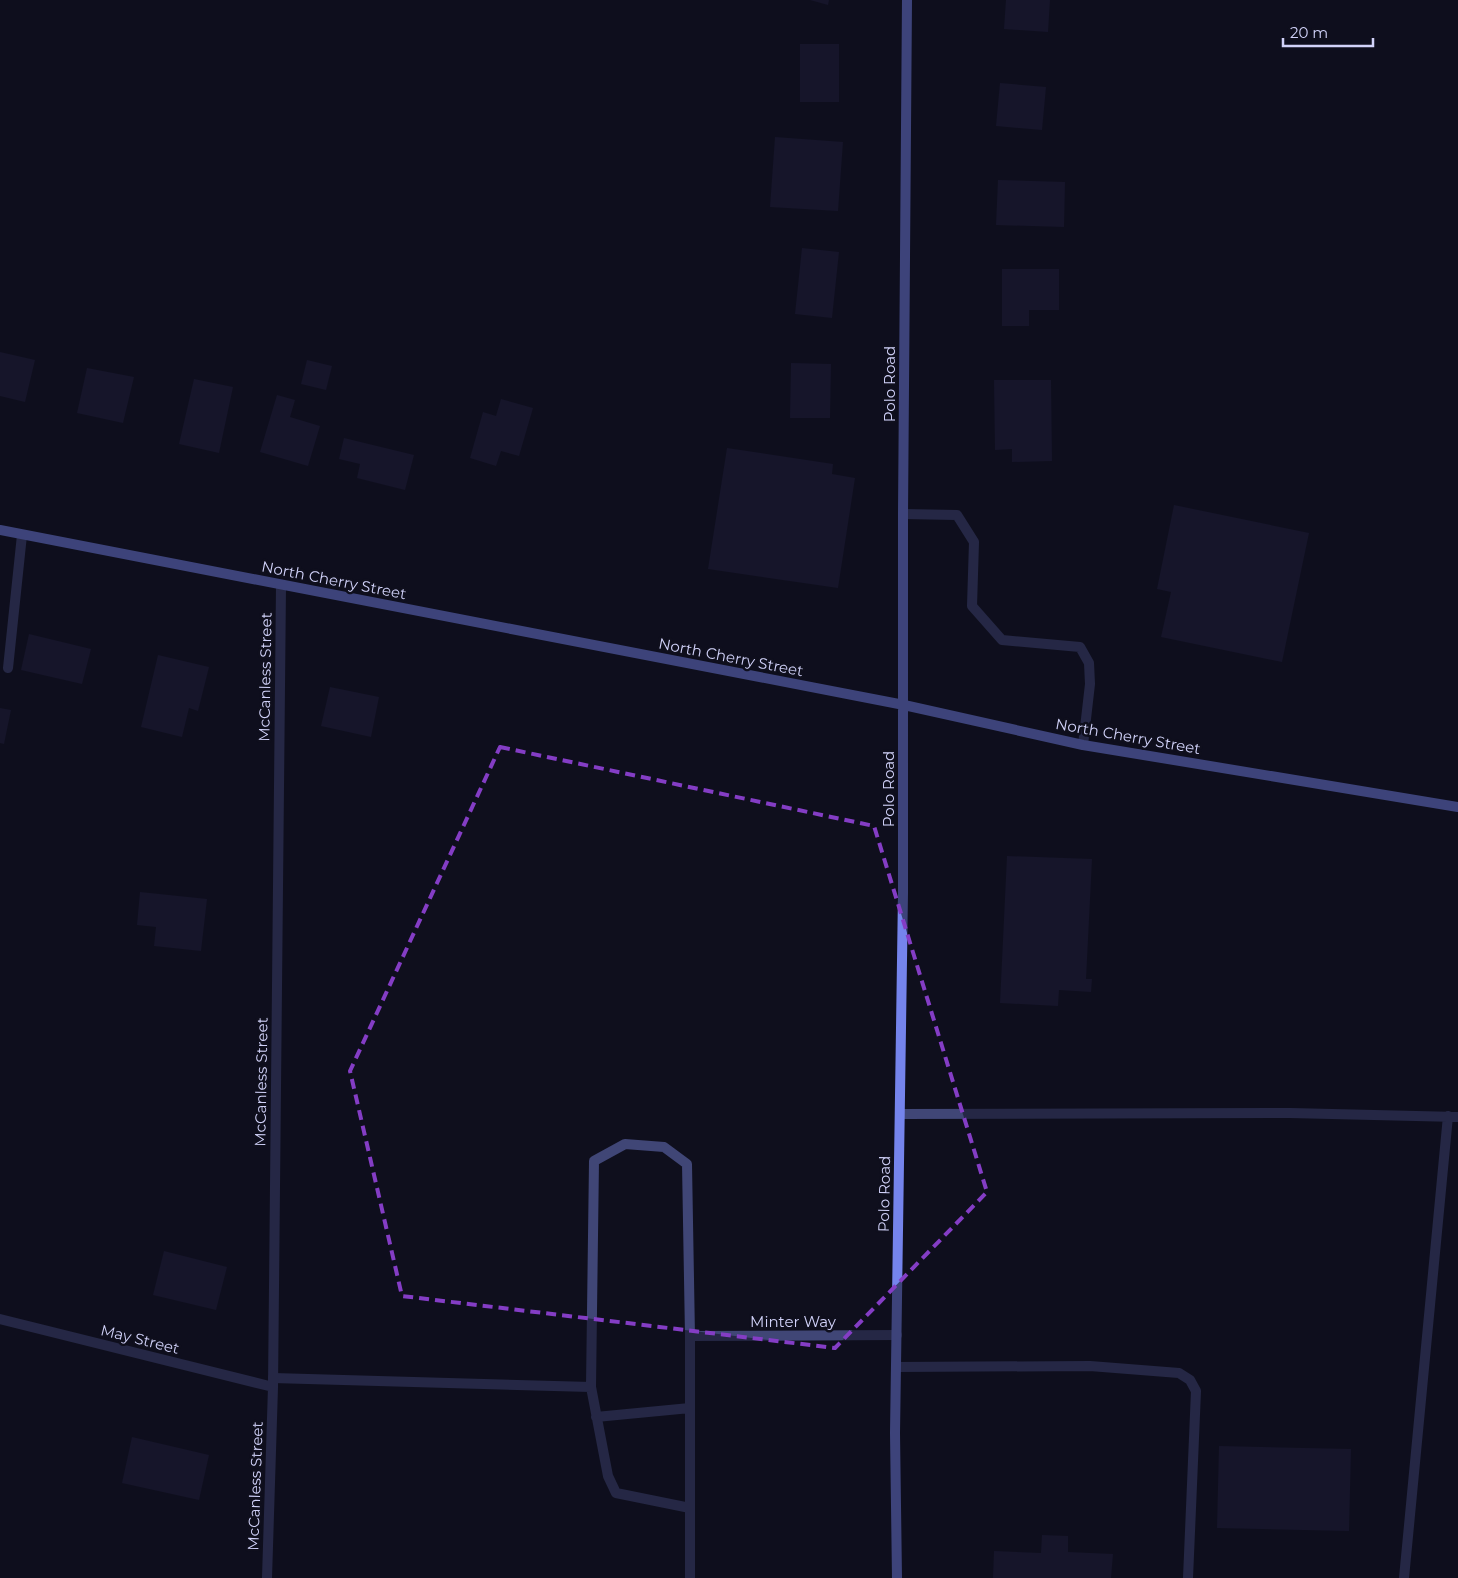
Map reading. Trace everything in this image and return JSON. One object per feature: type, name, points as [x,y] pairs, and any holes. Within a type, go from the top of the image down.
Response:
[{"type":"main road","name":"Polo Road","points":[[897,1578],[896,1367],[904,705],[903,514],[907,0]]},
{"type":"main road","name":"North Cherry Street","points":[[0,530],[281,586],[904,705],[1083,745],[1458,807]]},
{"type":"street","points":[[903,514],[957,515],[974,542],[972,606],[1002,640],[1080,647],[1089,663],[1090,677],[1083,745]]},
{"type":"street","points":[[8,668],[22,535]]},
{"type":"street","name":"McCanless Street","points":[[267,1578],[273,1383],[281,586]]},
{"type":"street","points":[[900,1114],[1290,1113],[1453,1116],[1404,1578]]},
{"type":"street","points":[[690,1508],[616,1494],[608,1476],[590,1387],[594,1162],[625,1144],[664,1147],[688,1164],[690,1336],[690,1408],[690,1508],[690,1578]]},
{"type":"street","name":"May Street","points":[[0,1319],[273,1383],[590,1387]]},
{"type":"street","name":"Minter Way","points":[[690,1336],[897,1335]]},
{"type":"street","points":[[896,1367],[1090,1366],[1179,1373],[1190,1380],[1196,1391],[1188,1578]]},
{"type":"street","points":[[596,1417],[690,1408]]},
{"type":"highlighted area","points":[[500,747],[874,826],[987,1192],[835,1348],[402,1296],[350,1071]]},
{"type":"building","points":[[810,0],[829,0],[828,5]]},
{"type":"building","points":[[1006,0],[1050,0],[1048,32],[1004,29]]},
{"type":"building","points":[[800,44],[839,44],[839,102],[800,102]]},
{"type":"building","points":[[1000,83],[1046,87],[1042,130],[996,126]]},
{"type":"building","points":[[775,137],[843,142],[838,211],[770,207]]},
{"type":"building","points":[[998,180],[1065,182],[1064,227],[996,225]]},
{"type":"building","points":[[802,248],[839,252],[832,318],[795,314]]},
{"type":"building","points":[[1002,269],[1059,269],[1059,310],[1029,310],[1029,326],[1002,326]]},
{"type":"building","points":[[0,352],[35,360],[25,402],[0,396]]},
{"type":"building","points":[[307,360],[332,366],[326,390],[301,384]]},
{"type":"building","points":[[791,363],[831,364],[830,418],[790,418]]},
{"type":"building","points":[[87,368],[134,377],[123,423],[77,413]]},
{"type":"building","points":[[194,379],[233,387],[219,453],[179,444]]},
{"type":"building","points":[[994,380],[1051,380],[1052,461],[1012,462],[1012,449],[995,450]]},
{"type":"building","points":[[277,395],[295,400],[290,417],[320,426],[308,466],[260,452]]},
{"type":"building","points":[[501,399],[533,408],[519,456],[501,451],[496,466],[470,458],[483,412],[496,416]]},
{"type":"building","points":[[344,438],[414,455],[405,490],[357,478],[360,464],[339,459]]},
{"type":"building","points":[[727,448],[833,464],[832,474],[855,478],[838,588],[708,569]]},
{"type":"building","points":[[1174,505],[1309,533],[1282,662],[1161,637],[1171,592],[1157,589]]},
{"type":"building","points":[[29,634],[91,649],[82,684],[21,670]]},
{"type":"building","points":[[158,655],[209,667],[198,711],[189,708],[182,737],[141,727]]},
{"type":"building","points":[[330,687],[379,697],[371,737],[321,726]]},
{"type":"building","points":[[0,708],[11,710],[4,744],[0,743]]},
{"type":"building","points":[[1007,856],[1092,859],[1086,979],[1092,979],[1091,992],[1059,990],[1058,1006],[1000,1003]]},
{"type":"building","points":[[140,892],[207,899],[201,951],[154,946],[156,927],[137,925]]},
{"type":"building","points":[[164,1251],[227,1267],[216,1310],[153,1295]]},
{"type":"building","points":[[132,1437],[209,1455],[199,1500],[122,1483]]},
{"type":"building","points":[[1219,1446],[1351,1449],[1349,1531],[1217,1528]]},
{"type":"building","points":[[1042,1535],[1068,1536],[1068,1552],[1113,1554],[1111,1578],[993,1578],[994,1551],[1041,1553]]}]
